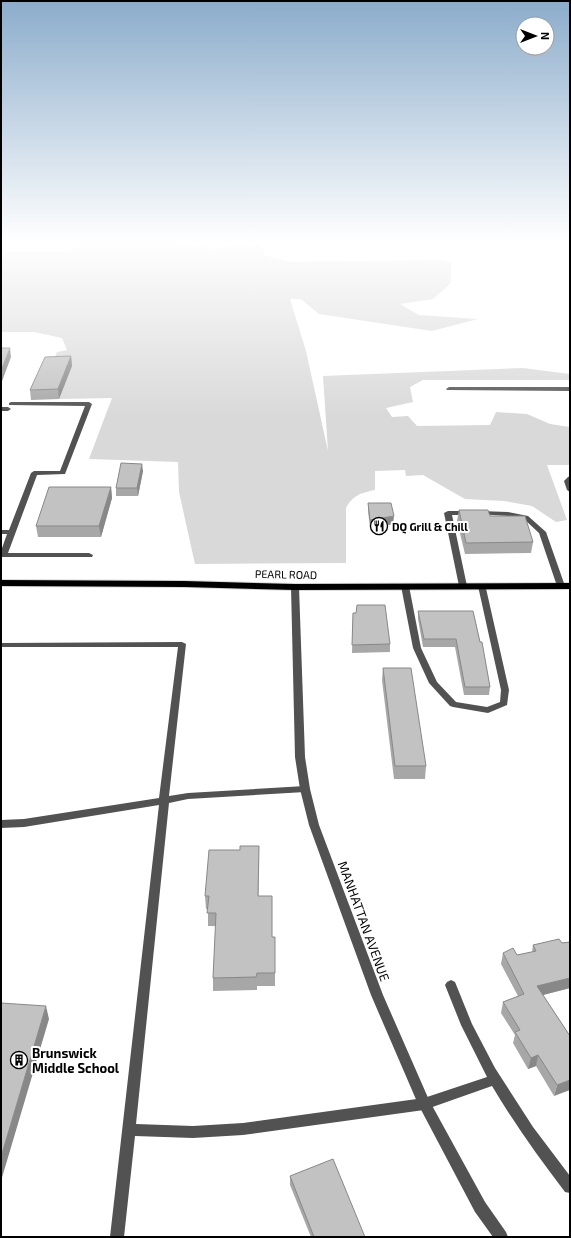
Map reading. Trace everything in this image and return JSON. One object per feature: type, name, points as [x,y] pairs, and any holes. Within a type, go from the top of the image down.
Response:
[{"type":"main road","name":"PEARL ROAD","points":[[1,583],[184,584],[294,587],[565,586]]},
{"type":"street","points":[[449,390],[570,389]]},
{"type":"street","points":[[1,409],[9,407],[89,404],[63,473],[34,473],[2,555],[89,555]]},
{"type":"street","points":[[570,478],[567,481],[570,490]]},
{"type":"street","points":[[463,586],[448,513],[508,514],[526,517],[542,532],[565,586]]},
{"type":"street","points":[[1,532],[10,532]]},
{"type":"street","points":[[405,586],[417,648],[432,683],[453,704],[488,710],[504,703],[505,690],[482,586]]},
{"type":"street","name":"MANHATTAN AVENUE","points":[[294,587],[300,757],[305,789],[314,825],[371,981],[424,1104],[480,1207],[501,1237]]},
{"type":"street","points":[[1,645],[182,644],[117,1237]]},
{"type":"street","points":[[1,824],[24,823],[188,796],[305,789]]},
{"type":"street","points":[[451,985],[469,1030],[494,1080],[531,1137],[570,1187]]},
{"type":"street","points":[[129,1130],[193,1132],[243,1129],[424,1104],[494,1080]]},
{"type":"shaded area","points":[[1,301],[291,301],[306,351],[328,451],[323,376],[523,368],[570,374],[570,380],[423,380],[410,387],[413,402],[386,408],[392,417],[408,416],[417,426],[490,425],[496,412],[527,414],[550,424],[570,427],[570,465],[547,465],[567,520],[556,522],[532,506],[504,501],[465,499],[423,475],[406,476],[405,470],[375,471],[375,490],[358,495],[346,508],[346,563],[195,564],[179,492],[178,462],[89,459],[112,398],[59,399],[72,366],[54,359],[57,352],[67,350],[62,338],[34,332],[1,332]]},
{"type":"shaded area","points":[[303,301],[421,301],[400,304],[419,315],[478,319],[432,331],[319,314]]},
{"type":"building","points":[[1,348],[10,348],[1,371]]},
{"type":"building","points":[[71,356],[58,389],[30,390],[45,357]]},
{"type":"building","points":[[121,463],[142,464],[137,488],[116,488]]},
{"type":"building","points":[[49,487],[111,487],[99,526],[36,526]]},
{"type":"building","points":[[368,503],[391,503],[394,516],[370,520]]},
{"type":"building","points":[[459,510],[488,510],[490,516],[525,516],[533,542],[466,543]]},
{"type":"building","points":[[357,605],[385,605],[390,644],[352,645],[353,613],[356,613]]},
{"type":"building","points":[[418,611],[473,611],[480,642],[482,642],[490,687],[465,687],[456,639],[424,639]]},
{"type":"building","points":[[383,668],[411,668],[426,766],[395,766]]},
{"type":"building","points":[[240,846],[259,846],[258,896],[272,896],[272,937],[275,937],[275,973],[257,973],[256,977],[213,978],[216,913],[207,913],[209,896],[205,896],[209,850],[240,850]]},
{"type":"building","points":[[559,939],[562,943],[570,942],[570,978],[537,986],[570,1036],[570,1080],[557,1085],[538,1055],[531,1058],[515,1032],[520,1030],[503,1002],[524,994],[503,953],[513,948],[517,955],[536,951],[533,945]]},
{"type":"building","name":"Brunswick Middle School","points":[[1,1003],[46,1006],[1,1157]]},
{"type":"building","points":[[333,1159],[365,1237],[314,1237],[290,1176]]},
{"type":"place","name":"DQ Grill & Chill","points":[[379,526]]},
{"type":"place","name":"Brunswick Middle School","points":[[19,1060]]}]
